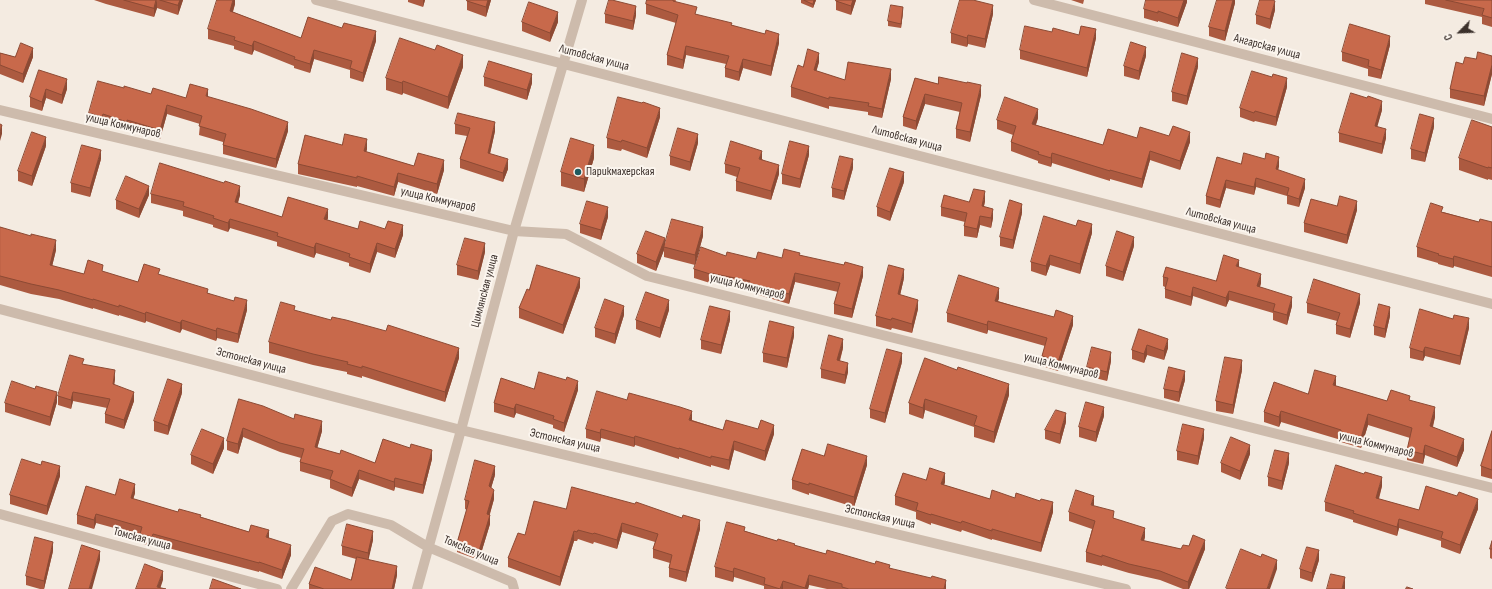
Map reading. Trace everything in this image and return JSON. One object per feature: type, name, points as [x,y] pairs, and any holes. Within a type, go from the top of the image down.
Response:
[{"type":"street","name":"Литовская улица","points":[[316,0],[1492,304]]},
{"type":"street","name":"Цимлянская улица","points":[[417,589],[514,231],[582,0]]},
{"type":"street","name":"Ангарская улица","points":[[1034,0],[1492,119]]},
{"type":"street","name":"улица Коммунаров","points":[[0,110],[514,231],[566,234],[647,276],[1492,488]]},
{"type":"street","name":"Эстонская улица","points":[[0,309],[461,430],[1126,589]]},
{"type":"street","name":"Томская улица","points":[[0,514],[277,589]]},
{"type":"street","name":"Томская улица","points":[[291,589],[332,521],[348,514],[391,525],[428,547],[512,582],[514,589]]},
{"type":"building","points":[[124,0],[156,0],[154,8]]},
{"type":"building","points":[[160,0],[180,0],[178,5]]},
{"type":"building","points":[[217,0],[233,0],[230,11],[301,38],[308,17],[342,28],[344,23],[376,31],[363,73],[350,68],[352,61],[314,50],[310,64],[294,59],[295,57],[254,41],[252,46],[234,40],[235,37],[208,29]]},
{"type":"building","points":[[467,0],[488,0],[486,7]]},
{"type":"building","points":[[609,0],[636,6],[633,21],[605,14]]},
{"type":"building","points":[[647,0],[673,0],[697,7],[695,14],[732,23],[731,25],[765,34],[766,30],[779,34],[771,66],[743,59],[739,72],[725,68],[729,56],[686,46],[683,60],[667,55],[678,15],[646,4]]},
{"type":"building","points":[[804,0],[814,0],[813,4]]},
{"type":"building","points":[[836,0],[853,0],[851,6]]},
{"type":"building","points":[[960,0],[973,0],[993,5],[985,39],[968,35],[967,38],[951,33]]},
{"type":"building","points":[[1146,0],[1184,0],[1178,18],[1158,11],[1158,13],[1144,9]]},
{"type":"building","points":[[1217,0],[1233,0],[1225,31],[1209,27]]},
{"type":"building","points":[[1260,0],[1275,1],[1270,19],[1256,15]]},
{"type":"building","points":[[1446,0],[1492,0],[1492,18],[1482,15],[1484,9]]},
{"type":"building","points":[[529,2],[558,12],[550,33],[522,22]]},
{"type":"building","points":[[891,5],[903,7],[901,24],[888,21]]},
{"type":"building","points":[[1350,24],[1390,36],[1381,70],[1368,66],[1369,60],[1342,52]]},
{"type":"building","points":[[1025,26],[1052,32],[1053,28],[1079,35],[1081,26],[1096,29],[1087,68],[1020,50]]},
{"type":"building","points":[[400,38],[435,50],[437,45],[463,55],[448,97],[403,81],[402,83],[386,78]]},
{"type":"building","points":[[1131,42],[1146,47],[1139,71],[1124,66]]},
{"type":"building","points":[[21,43],[33,48],[23,74],[0,65],[0,53],[15,57]]},
{"type":"building","points":[[808,49],[819,53],[814,70],[845,80],[848,62],[891,69],[882,109],[868,106],[869,103],[829,97],[829,99],[791,87],[798,65],[803,67]]},
{"type":"building","points":[[1478,52],[1492,56],[1492,65],[1484,96],[1450,89],[1456,62],[1463,64],[1465,57],[1476,59]]},
{"type":"building","points":[[1182,53],[1198,58],[1187,96],[1172,92]]},
{"type":"building","points":[[489,61],[532,74],[527,90],[484,77]]},
{"type":"building","points":[[39,70],[67,79],[62,95],[46,89],[42,102],[30,97]]},
{"type":"building","points":[[1252,71],[1272,77],[1273,74],[1287,78],[1276,117],[1255,111],[1254,113],[1240,108]]},
{"type":"building","points":[[939,77],[981,85],[970,132],[956,129],[962,103],[925,94],[916,121],[903,117],[915,78],[938,84]]},
{"type":"building","points":[[98,81],[124,88],[124,86],[151,94],[153,88],[186,98],[190,84],[208,89],[206,96],[251,109],[288,122],[276,159],[223,145],[226,134],[199,126],[202,116],[167,105],[160,130],[127,120],[127,122],[103,114],[102,117],[89,113]]},
{"type":"building","points":[[1351,93],[1367,98],[1368,96],[1382,101],[1375,126],[1386,129],[1382,144],[1339,133]]},
{"type":"building","points":[[618,97],[643,102],[660,108],[647,148],[622,140],[621,142],[607,138]]},
{"type":"building","points":[[1005,97],[1038,109],[1032,124],[1103,145],[1108,129],[1137,138],[1140,127],[1169,136],[1173,126],[1190,132],[1180,161],[1150,151],[1142,179],[1052,153],[1051,158],[1011,142],[1016,126],[997,120]]},
{"type":"building","points":[[458,113],[495,122],[488,153],[508,159],[503,173],[460,159],[470,128],[455,124]]},
{"type":"building","points":[[1420,114],[1434,118],[1425,153],[1411,149]]},
{"type":"building","points":[[1472,120],[1492,127],[1492,168],[1459,158]]},
{"type":"building","points":[[678,128],[698,134],[690,162],[670,156]]},
{"type":"building","points":[[32,132],[46,137],[32,176],[18,171]]},
{"type":"building","points":[[345,134],[367,139],[364,151],[414,166],[418,153],[444,160],[437,184],[398,173],[394,187],[357,176],[357,178],[298,164],[305,135],[342,145]]},
{"type":"building","points":[[571,138],[594,145],[584,179],[561,172]]},
{"type":"building","points":[[731,141],[762,151],[759,159],[779,165],[771,191],[736,181],[740,168],[725,164]]},
{"type":"building","points":[[790,141],[809,146],[800,179],[782,174]]},
{"type":"building","points":[[82,145],[101,150],[90,188],[71,183]]},
{"type":"building","points":[[1244,153],[1265,159],[1266,153],[1279,157],[1276,169],[1305,179],[1299,199],[1287,195],[1289,188],[1256,178],[1254,187],[1226,180],[1220,200],[1206,196],[1217,157],[1241,164]]},
{"type":"building","points":[[840,156],[853,159],[844,191],[832,188]]},
{"type":"building","points":[[160,163],[224,183],[225,181],[240,186],[235,202],[282,217],[288,197],[328,209],[324,219],[358,229],[360,221],[385,229],[388,221],[403,225],[395,249],[377,243],[370,264],[349,257],[350,254],[316,243],[314,248],[277,236],[278,233],[230,219],[228,223],[213,218],[214,216],[183,206],[184,202],[151,194]]},
{"type":"building","points":[[890,168],[904,172],[890,212],[877,207]]},
{"type":"building","points":[[126,176],[149,186],[139,209],[116,200]]},
{"type":"building","points":[[974,189],[985,191],[982,206],[993,209],[991,218],[980,216],[977,229],[964,226],[967,213],[941,207],[944,195],[969,202]]},
{"type":"building","points":[[1340,196],[1357,201],[1347,235],[1304,223],[1311,199],[1337,206]]},
{"type":"building","points":[[1010,200],[1022,204],[1013,240],[1000,237]]},
{"type":"building","points":[[587,201],[608,207],[601,230],[580,224]]},
{"type":"building","points":[[1431,203],[1443,207],[1441,212],[1479,222],[1480,219],[1492,222],[1492,267],[1454,256],[1453,259],[1438,255],[1439,254],[1417,247]]},
{"type":"building","points":[[1044,216],[1076,226],[1078,220],[1092,224],[1080,264],[1050,255],[1046,266],[1031,262]]},
{"type":"building","points":[[672,219],[703,227],[695,255],[664,247]]},
{"type":"building","points":[[0,227],[31,236],[31,234],[56,240],[50,265],[84,274],[88,260],[103,265],[102,271],[138,282],[144,264],[160,269],[158,274],[208,289],[207,293],[234,301],[235,297],[247,300],[238,334],[217,328],[216,331],[182,320],[180,323],[146,312],[145,314],[119,305],[119,307],[59,290],[0,276]]},
{"type":"building","points":[[646,231],[665,238],[656,262],[637,254]]},
{"type":"building","points":[[1117,231],[1134,237],[1123,272],[1106,266]]},
{"type":"building","points":[[465,238],[485,243],[478,271],[457,265]]},
{"type":"building","points":[[701,247],[726,256],[727,252],[756,259],[758,252],[782,258],[784,249],[800,253],[799,255],[844,265],[845,262],[863,267],[852,309],[834,304],[840,283],[795,273],[789,294],[749,283],[750,281],[710,274],[694,269]]},
{"type":"building","points":[[1224,255],[1239,260],[1236,266],[1261,274],[1257,286],[1292,297],[1287,315],[1273,311],[1275,304],[1229,291],[1226,298],[1193,287],[1191,297],[1165,289],[1168,278],[1163,277],[1166,267],[1216,281]]},
{"type":"building","points":[[537,265],[580,278],[563,325],[519,308],[527,289],[529,290]]},
{"type":"building","points":[[889,265],[904,269],[898,294],[918,300],[912,324],[892,318],[891,320],[876,316]]},
{"type":"building","points":[[959,275],[999,288],[995,301],[1054,317],[1056,310],[1073,316],[1058,362],[1042,356],[1047,338],[988,321],[987,325],[947,313]]},
{"type":"building","points":[[1314,279],[1360,294],[1350,329],[1336,325],[1340,313],[1307,303]]},
{"type":"building","points":[[646,292],[669,300],[660,328],[636,320]]},
{"type":"building","points":[[605,299],[624,306],[615,334],[595,328]]},
{"type":"building","points":[[281,302],[295,306],[294,310],[331,320],[332,317],[386,331],[388,325],[459,348],[445,392],[362,366],[362,368],[347,364],[348,362],[269,342]]},
{"type":"building","points":[[1379,304],[1390,307],[1385,329],[1374,326]]},
{"type":"building","points":[[710,306],[730,311],[721,345],[701,340]]},
{"type":"building","points":[[1420,309],[1453,319],[1454,315],[1469,318],[1460,356],[1425,347],[1423,352],[1410,348]]},
{"type":"building","points":[[770,321],[794,327],[787,358],[763,353]]},
{"type":"building","points":[[1139,329],[1168,339],[1164,351],[1147,345],[1144,354],[1132,350]]},
{"type":"building","points":[[829,335],[843,339],[837,360],[848,363],[845,375],[821,369]]},
{"type":"building","points":[[1092,347],[1111,352],[1107,372],[1087,367]]},
{"type":"building","points":[[887,349],[902,353],[885,413],[870,409]]},
{"type":"building","points":[[70,355],[84,359],[82,364],[115,370],[113,384],[134,392],[124,420],[105,414],[110,399],[73,392],[71,400],[58,396]]},
{"type":"building","points":[[1225,357],[1242,360],[1233,405],[1216,401]]},
{"type":"building","points":[[925,358],[957,370],[958,367],[1009,384],[994,432],[974,425],[977,416],[925,399],[923,408],[909,403]]},
{"type":"building","points":[[1169,367],[1185,371],[1179,392],[1164,389]]},
{"type":"building","points":[[1315,370],[1336,376],[1333,385],[1387,401],[1391,390],[1410,396],[1409,400],[1435,407],[1430,426],[1464,439],[1457,457],[1425,445],[1423,454],[1407,450],[1412,428],[1368,414],[1361,438],[1281,411],[1279,417],[1264,412],[1274,382],[1308,394]]},
{"type":"building","points":[[539,372],[566,380],[567,377],[578,381],[564,423],[553,419],[554,416],[516,404],[514,409],[494,403],[501,378],[534,389]]},
{"type":"building","points":[[168,379],[182,384],[168,426],[154,421]]},
{"type":"building","points":[[12,381],[35,389],[36,386],[57,392],[50,417],[5,403]]},
{"type":"building","points":[[597,391],[627,400],[629,393],[680,407],[692,411],[689,420],[723,430],[726,420],[758,429],[761,420],[774,425],[765,451],[734,441],[729,460],[711,456],[711,458],[635,436],[634,438],[601,429],[600,433],[586,429]]},
{"type":"building","points":[[239,399],[263,406],[294,419],[295,414],[322,421],[315,447],[340,454],[341,450],[375,463],[383,439],[410,448],[411,444],[432,450],[423,485],[395,478],[394,482],[359,470],[352,488],[330,479],[333,471],[300,462],[304,449],[280,443],[243,428],[238,444],[227,441]]},
{"type":"building","points":[[1086,402],[1104,407],[1096,432],[1079,427]]},
{"type":"building","points":[[1056,410],[1066,413],[1060,434],[1045,430]]},
{"type":"building","points":[[1183,424],[1204,429],[1198,456],[1177,451]]},
{"type":"building","points":[[202,429],[224,438],[213,464],[191,455]]},
{"type":"building","points":[[1492,431],[1492,470],[1481,466]]},
{"type":"building","points":[[1231,437],[1250,445],[1240,471],[1221,463]]},
{"type":"building","points":[[828,444],[867,456],[854,497],[809,483],[809,485],[792,480],[802,449],[824,456]]},
{"type":"building","points":[[1275,450],[1289,453],[1282,481],[1268,477]]},
{"type":"building","points":[[22,459],[41,465],[42,461],[60,466],[47,506],[10,495]]},
{"type":"building","points":[[475,460],[495,466],[489,486],[494,490],[487,514],[490,515],[479,551],[457,543],[469,501],[465,500]]},
{"type":"building","points":[[1336,465],[1364,474],[1365,472],[1382,477],[1376,498],[1419,510],[1426,486],[1457,496],[1459,492],[1478,499],[1460,545],[1441,538],[1443,532],[1399,519],[1397,527],[1353,513],[1354,511],[1325,502]]},
{"type":"building","points":[[930,468],[945,473],[941,484],[990,499],[992,490],[1015,498],[1016,493],[1040,501],[1041,499],[1053,502],[1041,543],[992,529],[992,531],[962,521],[961,523],[931,515],[916,510],[918,503],[895,496],[903,473],[926,480]]},
{"type":"building","points":[[120,479],[135,484],[131,498],[178,512],[179,509],[201,515],[200,517],[249,532],[251,525],[269,530],[266,537],[291,545],[282,570],[259,562],[153,534],[152,537],[140,534],[142,527],[96,514],[94,520],[77,515],[86,486],[115,495]]},
{"type":"building","points":[[572,487],[635,504],[636,502],[682,518],[683,515],[700,520],[686,572],[669,568],[672,555],[653,549],[658,534],[622,523],[617,540],[594,533],[578,530],[577,532],[574,531],[560,577],[508,558],[518,533],[525,535],[534,501],[566,509]]},
{"type":"building","points":[[1076,490],[1094,496],[1091,505],[1114,511],[1113,518],[1145,528],[1141,540],[1181,549],[1183,545],[1189,546],[1193,535],[1205,540],[1188,582],[1160,571],[1086,552],[1095,521],[1069,512]]},
{"type":"building","points":[[727,522],[745,527],[744,531],[777,541],[778,539],[826,554],[827,550],[875,564],[876,561],[890,565],[889,568],[946,580],[944,589],[849,589],[842,587],[842,584],[809,575],[805,588],[783,581],[780,589],[764,584],[765,578],[734,568],[733,572],[715,567]]},
{"type":"building","points":[[347,524],[373,531],[368,553],[342,546]]},
{"type":"building","points":[[35,537],[53,542],[44,581],[26,576]]},
{"type":"building","points":[[82,545],[100,551],[89,589],[69,589]]},
{"type":"building","points":[[1307,547],[1319,550],[1312,573],[1300,569]]},
{"type":"building","points":[[1241,549],[1261,557],[1262,554],[1277,560],[1267,589],[1226,588]]},
{"type":"building","points":[[357,557],[397,566],[392,589],[324,589],[309,584],[315,567],[351,580]]},
{"type":"building","points":[[145,564],[163,571],[157,587],[166,589],[136,589]]},
{"type":"building","points":[[1331,574],[1345,577],[1342,589],[1327,589]]},
{"type":"building","points":[[213,579],[241,589],[210,589]]},
{"type":"place","name":"Парикмахерская","points":[[578,172]]}]
